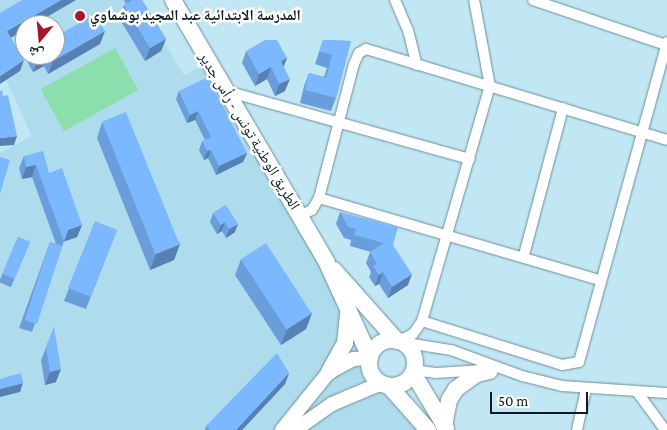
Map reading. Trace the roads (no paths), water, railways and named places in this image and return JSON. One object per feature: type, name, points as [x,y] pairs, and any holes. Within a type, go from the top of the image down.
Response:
[{"type":"main road","name":"الطريق الوطنية تونس - رأس جدير","points":[[173,0],[326,261],[370,358]]},
{"type":"main road","name":"الطريق الوطنية تونس - رأس جدير","points":[[326,261],[399,341]]},
{"type":"main road","points":[[329,372],[345,343],[348,310]]},
{"type":"main road","points":[[399,341],[412,350],[414,371],[440,429],[386,384],[373,376],[370,358],[378,345],[399,341]]},
{"type":"main road","points":[[386,384],[403,383],[414,371]]},
{"type":"main road","points":[[440,429],[456,389],[477,374],[490,371]]},
{"type":"street","points":[[395,0],[408,30],[417,65]]},
{"type":"street","points":[[399,341],[413,334],[422,321],[490,86],[474,0]]},
{"type":"street","points":[[422,321],[562,364],[573,364],[580,358],[599,280],[666,44],[533,0]]},
{"type":"street","points":[[299,216],[312,210],[320,198],[354,64],[362,51],[377,51],[417,65],[667,140]]},
{"type":"street","points":[[225,91],[470,160]]},
{"type":"street","points":[[524,256],[563,108]]},
{"type":"street","points":[[320,198],[524,256],[599,280]]},
{"type":"street","points":[[399,341],[451,350],[522,376]]},
{"type":"street","points":[[282,430],[329,372],[352,359],[370,358]]},
{"type":"street","points":[[414,371],[436,373],[474,369],[522,376],[586,389],[667,393]]},
{"type":"street","points":[[295,430],[332,404],[386,384]]},
{"type":"street","points":[[577,430],[586,389]]},
{"type":"street","points":[[638,393],[666,430]]},
{"type":"place","name":"المدرسة الابتدائية عبد المجيد بوشماوي","points":[[80,16]]}]
